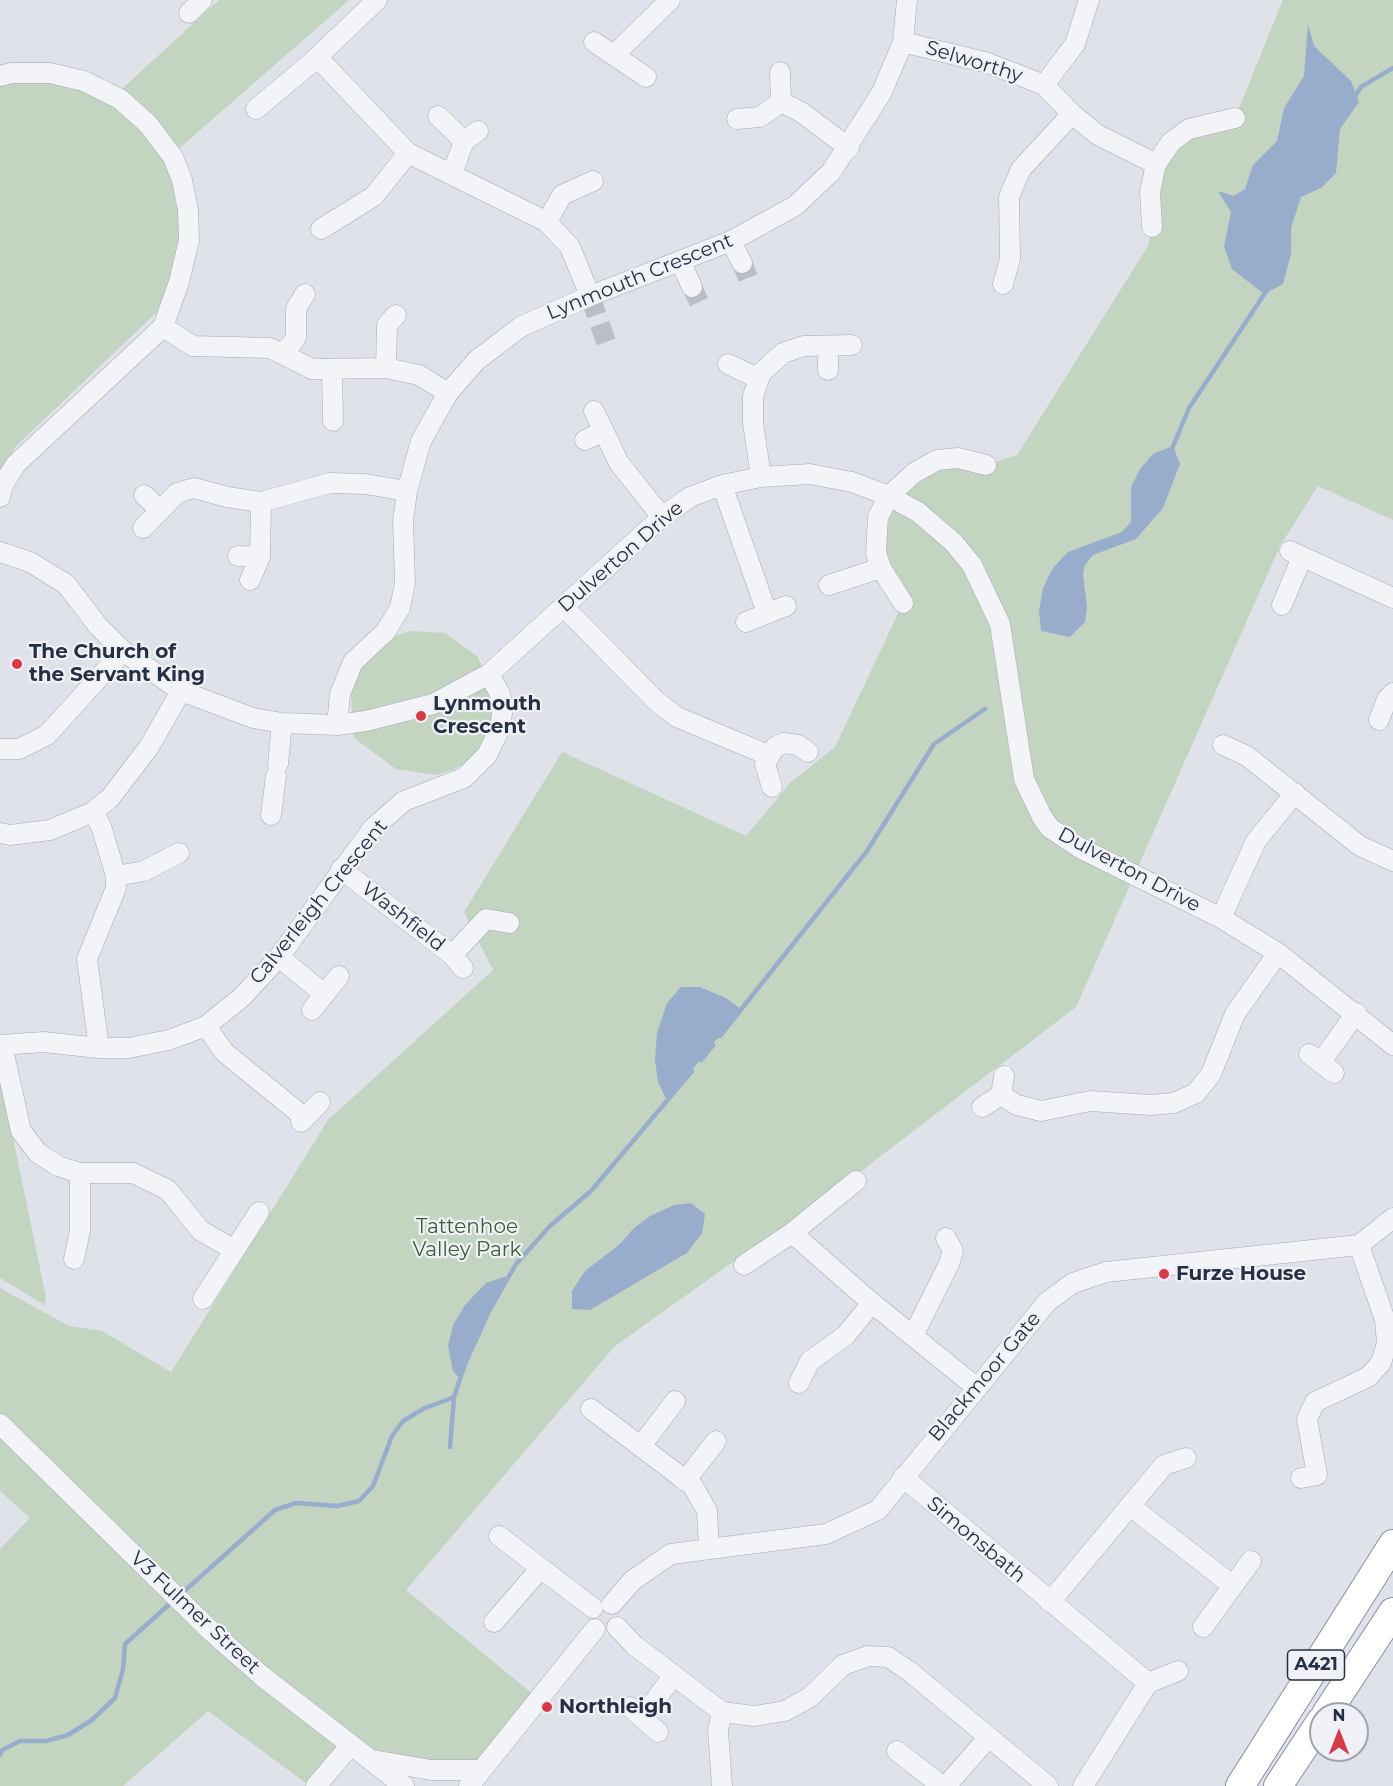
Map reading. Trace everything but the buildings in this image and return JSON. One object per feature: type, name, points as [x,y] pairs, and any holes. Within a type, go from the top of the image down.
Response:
[{"type":"highway","name":"A421","points":[[1240,1786],[1393,1544]]},
{"type":"highway","name":"A421","points":[[1334,1702],[1393,1612]]},
{"type":"highway","points":[[1278,1786],[1309,1739]]},
{"type":"street","points":[[256,110],[317,57],[377,0]]},
{"type":"street","points":[[614,55],[670,0]]},
{"type":"street","name":"Lynmouth Crescent","points":[[337,725],[340,694],[353,662],[386,631],[400,608],[405,583],[403,522],[407,491],[421,441],[448,393],[477,360],[522,326],[590,296],[731,241],[795,206],[831,172],[849,148],[882,92],[903,42],[907,0]]},
{"type":"street","name":"Selworthy","points":[[1044,85],[1075,44],[1089,0]]},
{"type":"street","points":[[594,42],[646,77]]},
{"type":"street","name":"Selworthy","points":[[903,42],[988,63],[1044,85],[1072,114],[1098,135],[1156,164]]},
{"type":"street","points":[[317,57],[408,153],[547,222],[570,247],[590,296]]},
{"type":"street","points":[[780,72],[781,102]]},
{"type":"street","points":[[0,76],[11,73],[50,73],[84,81],[120,99],[148,124],[168,149],[182,180],[188,210],[189,240],[179,282],[164,327],[16,464],[3,484],[0,497]]},
{"type":"street","points":[[781,102],[801,112],[849,148]]},
{"type":"street","points":[[737,118],[760,117],[781,102]]},
{"type":"street","points":[[1003,284],[1010,260],[1009,197],[1021,169],[1072,114]]},
{"type":"street","points":[[438,116],[471,136],[452,174]]},
{"type":"street","points":[[1152,227],[1150,192],[1156,164],[1172,142],[1189,129],[1235,118]]},
{"type":"street","points":[[321,229],[337,217],[366,214],[374,196],[408,153]]},
{"type":"street","points":[[547,222],[562,195],[593,181]]},
{"type":"street","points":[[731,241],[742,264]]},
{"type":"street","points":[[680,261],[692,287]]},
{"type":"street","points":[[283,354],[296,338],[296,309],[305,294]]},
{"type":"street","points":[[386,368],[387,325],[396,315]]},
{"type":"street","points":[[164,327],[193,346],[270,348],[312,369],[386,368],[418,375],[448,393]]},
{"type":"street","points":[[761,477],[753,423],[753,396],[761,373],[783,353],[804,346],[852,345]]},
{"type":"street","points":[[828,347],[828,370]]},
{"type":"street","points":[[728,364],[759,379]]},
{"type":"street","points":[[332,370],[333,421]]},
{"type":"street","points":[[594,411],[619,463],[662,517]]},
{"type":"street","points":[[585,440],[604,431]]},
{"type":"street","points":[[903,603],[880,568],[876,553],[875,536],[878,517],[889,496],[914,473],[937,460],[958,458],[986,465]]},
{"type":"street","name":"Dulverton Drive","points":[[0,552],[30,562],[66,584],[98,626],[123,651],[181,691],[253,718],[282,723],[337,725],[366,721],[433,704],[489,674],[662,517],[690,497],[722,484],[761,477],[810,474],[852,482],[889,496],[918,512],[953,542],[972,565],[990,598],[1000,624],[1024,779],[1042,817],[1050,828],[1080,848],[1221,918],[1278,953],[1356,1013],[1393,1046]]},
{"type":"street","points":[[143,528],[177,493],[194,488],[227,497],[261,502],[330,483],[365,484],[407,491]]},
{"type":"street","points":[[722,484],[767,613]]},
{"type":"street","points":[[144,495],[160,510]]},
{"type":"street","points":[[250,580],[260,557],[261,502]]},
{"type":"street","points":[[1282,605],[1296,554],[1393,598]]},
{"type":"street","points":[[238,556],[260,557]]},
{"type":"street","points":[[829,585],[880,568]]},
{"type":"street","points":[[746,622],[786,606]]},
{"type":"street","points":[[564,607],[648,693],[677,717],[768,755]]},
{"type":"street","points":[[0,749],[19,749],[47,735],[123,651]]},
{"type":"street","name":"Calverleigh Crescent","points":[[1,1045],[44,1042],[99,1048],[129,1048],[169,1040],[206,1026],[242,997],[279,957],[373,828],[404,801],[464,778],[487,754],[500,728],[503,706],[500,694],[489,674]]},
{"type":"street","points":[[0,833],[10,835],[50,830],[93,812],[110,798],[149,747],[181,691]]},
{"type":"street","points":[[1380,720],[1387,699],[1393,693]]},
{"type":"street","points":[[271,815],[282,723]]},
{"type":"street","points":[[772,787],[765,764],[768,755],[775,747],[784,742],[798,745],[808,752]]},
{"type":"street","points":[[1223,745],[1247,756],[1360,846],[1393,861]]},
{"type":"street","points":[[1221,918],[1256,841],[1295,793]]},
{"type":"street","points":[[93,812],[107,841],[116,876],[116,888],[87,959],[99,1048]]},
{"type":"street","points":[[116,876],[162,872],[179,853]]},
{"type":"street","name":"Washfield","points":[[341,869],[458,962],[486,919],[509,923]]},
{"type":"street","points":[[1000,1095],[1017,1105],[1041,1111],[1090,1101],[1151,1105],[1174,1103],[1196,1093],[1211,1074],[1236,1014],[1278,953]]},
{"type":"street","points":[[279,957],[318,1002],[339,976]]},
{"type":"street","points":[[1322,1063],[1356,1013]]},
{"type":"street","points":[[206,1026],[224,1053],[302,1119],[320,1101]]},
{"type":"street","points":[[1,1045],[21,1131],[38,1153],[58,1166],[80,1173],[133,1173],[168,1190],[201,1232],[233,1249]]},
{"type":"street","points":[[982,1107],[1000,1095],[1004,1076]]},
{"type":"street","points":[[74,1259],[72,1231],[80,1173]]},
{"type":"street","points":[[744,1265],[792,1233],[856,1181]]},
{"type":"street","points":[[203,1299],[233,1249],[259,1212]]},
{"type":"street","points":[[1301,1478],[1317,1475],[1307,1419],[1316,1402],[1368,1377],[1381,1363],[1387,1343],[1385,1320],[1359,1245],[1393,1218]]},
{"type":"street","points":[[792,1233],[872,1303],[914,1334],[976,1387]]},
{"type":"street","points":[[914,1334],[949,1264],[953,1251],[946,1238]]},
{"type":"street","name":"Blackmoor Gate","points":[[603,1606],[633,1580],[670,1554],[826,1534],[878,1510],[1047,1302],[1073,1283],[1106,1272],[1359,1245]]},
{"type":"street","points":[[799,1383],[810,1361],[845,1336],[872,1303]]},
{"type":"street","points":[[641,1446],[675,1401]]},
{"type":"street","points":[[591,1408],[693,1486],[707,1511],[709,1548]]},
{"type":"street","name":"V3 Fulmer Street","points":[[0,1424],[136,1560],[212,1632],[350,1746],[404,1786]]},
{"type":"street","points":[[685,1481],[717,1441]]},
{"type":"street","points":[[1050,1602],[1164,1465],[1186,1458]]},
{"type":"street","name":"Simonsbath","points":[[903,1477],[1148,1683]]},
{"type":"street","points":[[1130,1506],[1232,1585]]},
{"type":"street","points":[[499,1536],[541,1568],[620,1614],[617,1627],[609,1632],[595,1629]]},
{"type":"street","points":[[1203,1627],[1251,1561]]},
{"type":"street","points":[[1366,1585],[1393,1566]]},
{"type":"street","points":[[494,1622],[516,1609],[541,1568]]},
{"type":"street","points":[[595,1629],[590,1616],[603,1606]]},
{"type":"street","points":[[617,1627],[634,1645],[722,1712],[754,1716],[785,1711],[810,1697],[843,1665],[868,1656],[888,1657],[909,1671],[1048,1786]]},
{"type":"street","points":[[469,1786],[595,1629]]},
{"type":"street","points":[[1083,1786],[1148,1683],[1178,1671]]},
{"type":"street","points":[[658,1732],[637,1712],[673,1676]]},
{"type":"street","points":[[722,1712],[718,1730],[722,1786]]},
{"type":"street","points":[[897,1751],[944,1786],[988,1738]]},
{"type":"street","points":[[316,1786],[350,1746]]},
{"type":"street","points":[[368,1759],[431,1770],[481,1770]]},
{"type":"green space","points":[[219,0],[349,0],[167,159],[177,186],[183,240],[174,279],[158,311],[15,447],[0,479],[0,77],[21,72],[112,98]]},
{"type":"green space","name":"Tattenhoe Valley Park","points":[[1283,0],[1393,0],[1393,520],[1318,486],[1280,546],[1076,1007],[865,1168],[615,1346],[406,1590],[540,1700],[481,1770],[460,1770],[350,1746],[310,1786],[208,1711],[123,1786],[0,1786],[0,1549],[30,1518],[0,1491],[0,1288],[69,1326],[102,1331],[171,1372],[328,1120],[493,970],[464,912],[562,752],[746,836],[791,782],[835,747],[903,603],[881,568],[878,517],[937,460],[986,465],[1017,455],[1148,246],[1152,227],[1150,192],[1171,142],[1235,118]]},
{"type":"green space","points":[[410,631],[445,633],[478,657],[497,704],[483,744],[470,760],[453,770],[436,775],[396,769],[354,738],[350,686],[363,660],[388,638]]},
{"type":"green space","points":[[0,1076],[46,1297],[45,1305],[0,1278]]},
{"type":"water","points":[[1308,24],[1314,46],[1351,81],[1359,102],[1340,129],[1336,173],[1321,188],[1301,197],[1291,228],[1291,254],[1283,284],[1264,294],[1232,269],[1224,246],[1231,212],[1218,191],[1233,196],[1245,189],[1253,165],[1277,141],[1284,108],[1304,76]]},
{"type":"water","points":[[1173,446],[1180,464],[1163,508],[1136,539],[1093,555],[1085,565],[1083,574],[1087,607],[1085,622],[1070,637],[1041,631],[1039,611],[1043,588],[1053,568],[1068,552],[1122,532],[1131,522],[1131,487],[1140,469],[1153,454]]},
{"type":"water","points":[[681,987],[700,987],[726,998],[741,1009],[667,1101],[658,1082],[655,1060],[657,1033],[667,1003]]},
{"type":"water","points":[[691,1203],[705,1214],[702,1233],[687,1253],[590,1310],[572,1309],[572,1291],[585,1271],[620,1244],[634,1228],[650,1216],[674,1205]]},
{"type":"water","points":[[510,1275],[488,1313],[460,1379],[453,1371],[448,1346],[453,1325],[465,1305],[486,1283]]},
{"type":"waterway","points":[[1353,99],[1361,87],[1393,68]]},
{"type":"waterway","points":[[1172,449],[1189,408],[1267,290]]},
{"type":"waterway","points":[[720,1036],[867,851],[934,744],[985,709]]},
{"type":"waterway","points":[[701,1060],[713,1045]]},
{"type":"waterway","points":[[180,1595],[275,1510],[296,1503],[337,1506],[359,1501],[373,1486],[392,1436],[403,1421],[423,1409],[454,1397],[465,1364],[488,1313],[516,1264],[550,1226],[591,1191],[692,1071]]},
{"type":"waterway","points":[[450,1447],[454,1397]]},
{"type":"waterway","points":[[0,1755],[2,1750],[20,1741],[46,1741],[68,1735],[92,1720],[115,1698],[123,1669],[125,1644],[174,1600]]},
{"type":"tunnel","points":[[742,263],[748,278]]},
{"type":"tunnel","points":[[692,287],[699,302]]},
{"type":"tunnel","points":[[590,296],[606,342]]},
{"type":"place","name":"The Church of the Servant King","points":[[17,664]]},
{"type":"place","name":"Lynmouth Crescent","points":[[421,716]]},
{"type":"place","name":"Furze House","points":[[1164,1274]]},
{"type":"place","name":"Northleigh","points":[[547,1707]]}]
